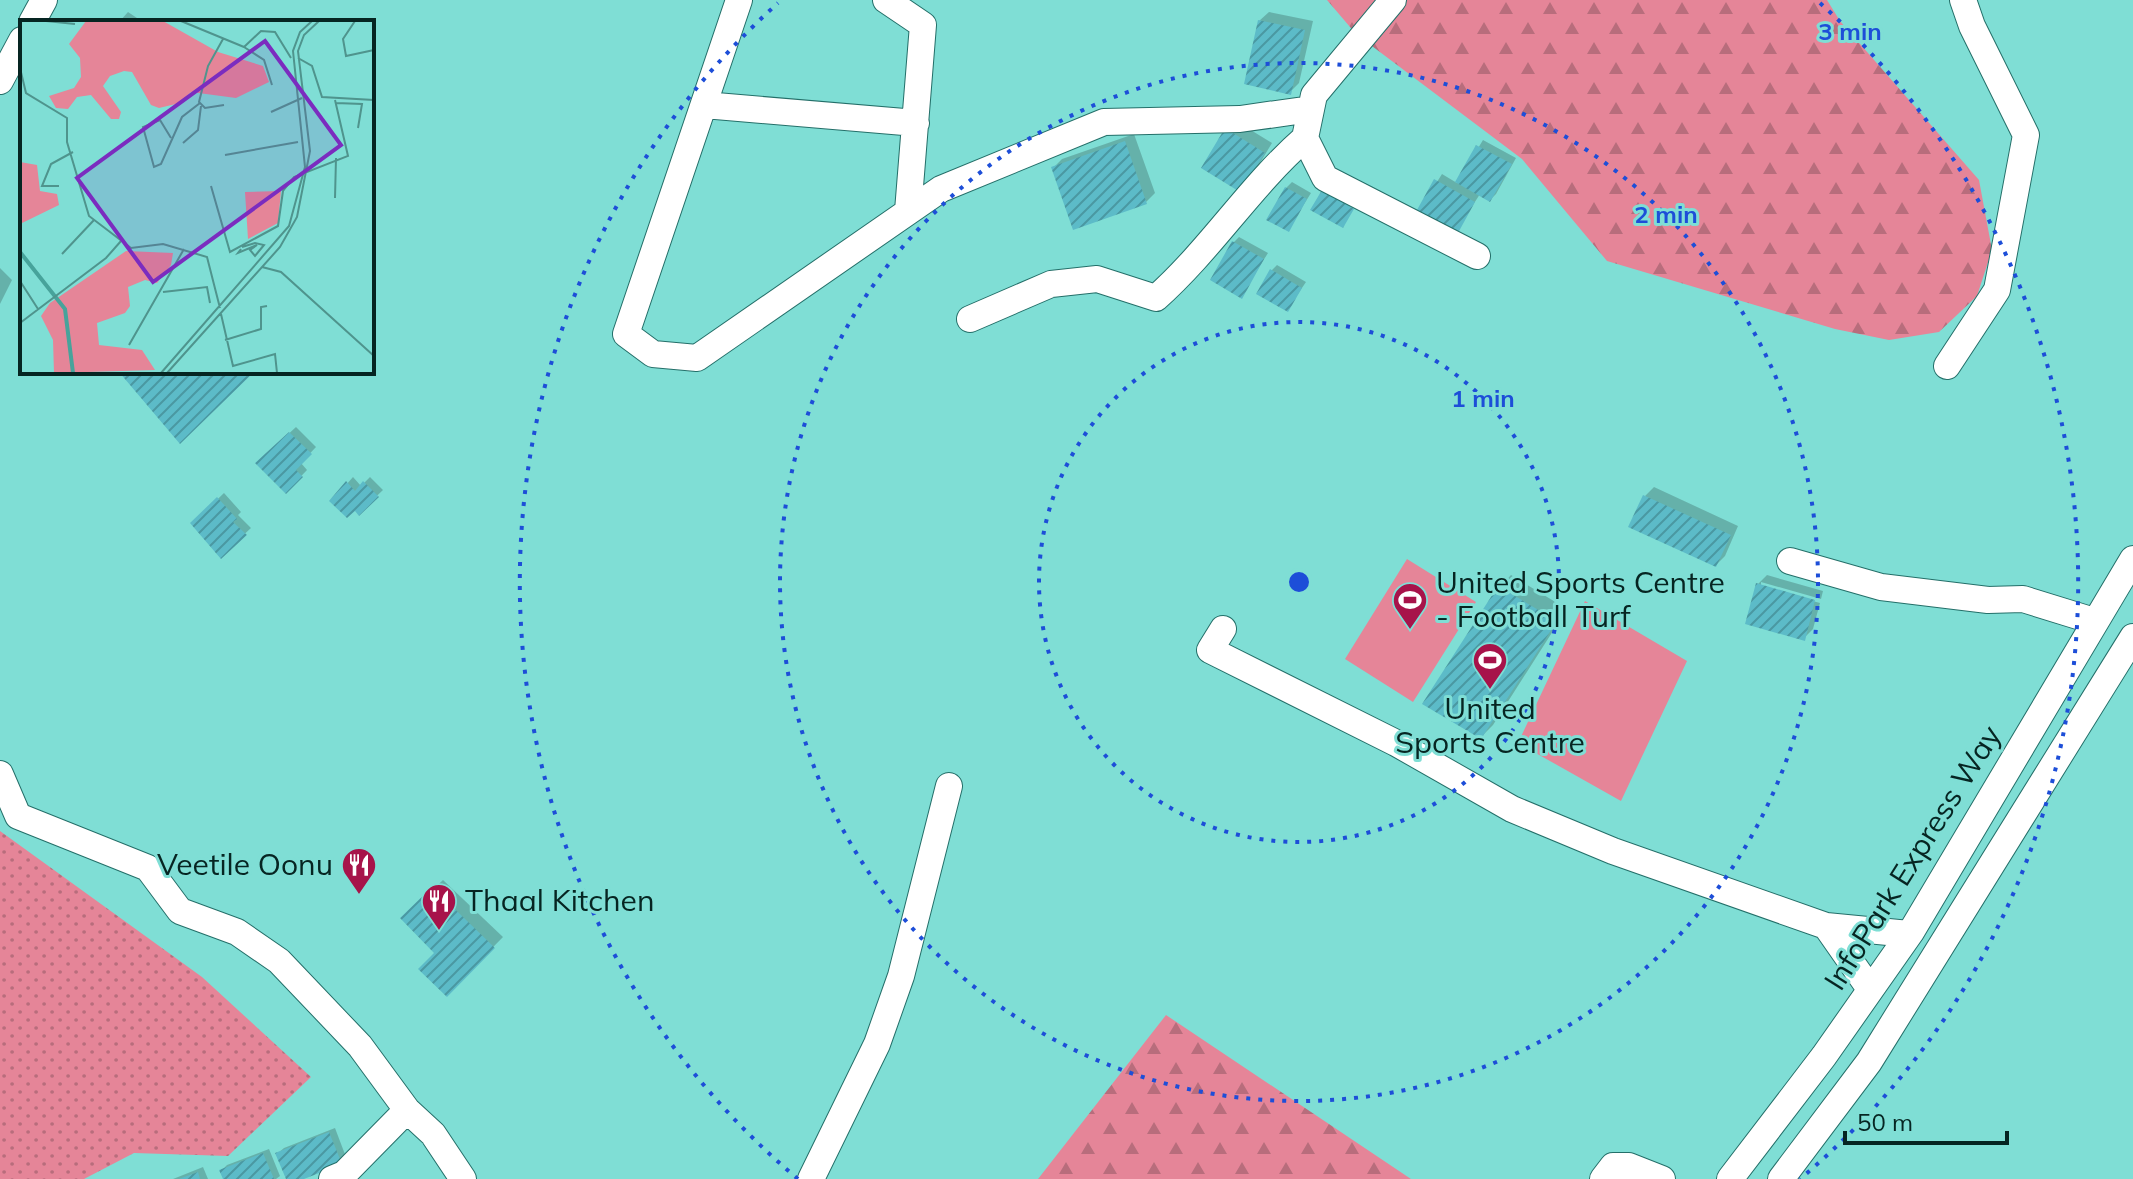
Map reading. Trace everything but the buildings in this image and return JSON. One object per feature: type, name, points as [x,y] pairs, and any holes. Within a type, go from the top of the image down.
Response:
[{"type":"street","points":[[33,20],[44,0]]},
{"type":"street","points":[[739,0],[626,334],[653,354],[697,358],[941,189],[1104,122],[1240,119],[1311,109]]},
{"type":"street","points":[[886,0],[923,25],[908,211]]},
{"type":"street","points":[[970,319],[1051,284],[1097,279],[1156,298],[1187,270],[1277,162],[1305,138],[1314,95],[1393,0]]},
{"type":"street","points":[[1947,366],[1997,290],[2026,135],[1972,26],[1963,0]]},
{"type":"street","points":[[0,81],[20,44]]},
{"type":"street","points":[[704,105],[916,123]]},
{"type":"street","points":[[1305,138],[1325,178],[1477,256]]},
{"type":"street","name":"InfoPark Express Way","points":[[1730,1179],[1909,934],[2133,559]]},
{"type":"street","points":[[1790,561],[1881,587],[1988,600],[2023,599],[2094,621]]},
{"type":"street","points":[[1223,629],[1210,650],[1396,743],[1512,809],[1613,851],[1826,926],[1909,934]]},
{"type":"street","points":[[1781,1179],[1869,1062],[2133,637]]},
{"type":"street","points":[[0,774],[18,816],[148,868],[180,911],[237,932],[279,961],[360,1046],[407,1110],[433,1134],[463,1179]]},
{"type":"street","points":[[811,1179],[877,1044],[901,976],[949,786]]},
{"type":"street","points":[[1826,926],[1870,989]]},
{"type":"street","points":[[332,1179],[344,1174],[407,1110]]},
{"type":"street","points":[[1603,1179],[1613,1166],[1629,1166],[1662,1179]]},
{"type":"green space","points":[[1327,0],[1827,0],[1840,21],[1979,180],[1992,250],[1977,296],[1939,332],[1889,340],[1835,329],[1607,261],[1522,159],[1356,34]]},
{"type":"green space","name":"United Sports Centre - Football Turf","points":[[1407,559],[1476,602],[1413,702],[1345,659]]},
{"type":"green space","points":[[1585,601],[1687,661],[1621,801],[1518,743]]},
{"type":"green space","points":[[0,831],[202,977],[311,1077],[228,1156],[134,1153],[84,1179],[0,1179]]},
{"type":"green space","points":[[1166,1015],[1411,1179],[1038,1179]]},
{"type":"place","name":"United Sports Centre - Football Turf","points":[[1410,631]]},
{"type":"place","name":"United Sports Centre","points":[[1490,691]]},
{"type":"place","name":"Veetile Oonu","points":[[359,896]]},
{"type":"place","name":"Thaal Kitchen","points":[[439,932]]}]
